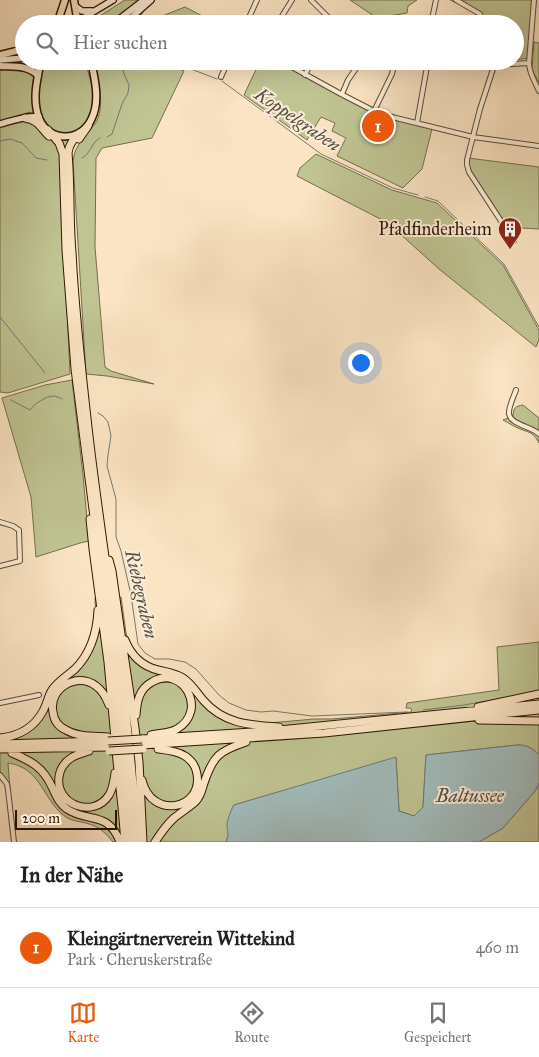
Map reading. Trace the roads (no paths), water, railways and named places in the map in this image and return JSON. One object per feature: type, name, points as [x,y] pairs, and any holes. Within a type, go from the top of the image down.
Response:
[{"type":"highway","points":[[22,119],[37,121],[43,130],[62,148]]},
{"type":"highway","points":[[69,161],[74,146],[88,126]]},
{"type":"highway","points":[[48,130],[57,139],[62,148],[67,260],[75,360],[121,728],[131,842]]},
{"type":"highway","points":[[80,133],[70,144],[68,153],[71,250],[89,439],[127,727],[137,842]]},
{"type":"highway","points":[[91,493],[90,527],[108,662],[125,842]]},
{"type":"highway","points":[[102,534],[112,572],[143,785],[154,801],[168,806],[184,803],[194,793],[197,784],[197,774],[194,765],[182,754],[158,749],[142,742]]},
{"type":"highway","points":[[0,739],[25,732],[36,723],[53,688],[81,662],[91,647],[94,636],[99,595]]},
{"type":"highway","points":[[119,624],[128,647],[138,661],[149,667],[177,674],[185,679],[205,702],[220,714],[249,725],[279,727]]},
{"type":"highway","points":[[135,728],[137,701],[144,687],[157,679],[165,678],[177,680],[186,688],[190,694],[192,706],[188,719],[176,730],[142,742]]},
{"type":"highway","points":[[109,744],[64,730],[55,720],[52,703],[60,688],[73,681],[82,680],[96,685],[101,690],[112,712]]},
{"type":"highway","points":[[456,716],[490,704],[539,694]]},
{"type":"highway","points":[[456,716],[539,704]]},
{"type":"highway","points":[[142,742],[346,724],[539,710]]},
{"type":"highway","points":[[456,716],[539,721]]},
{"type":"highway","points":[[158,749],[302,737],[404,720]]},
{"type":"highway","points":[[142,742],[279,727],[332,723],[346,724]]},
{"type":"highway","points":[[0,751],[324,733]]},
{"type":"highway","points":[[0,739],[109,744]]},
{"type":"highway","points":[[155,842],[175,817],[196,801],[201,794],[208,772],[215,759],[232,746],[246,742]]},
{"type":"highway","points":[[0,744],[109,744]]},
{"type":"highway","points":[[109,744],[72,758],[62,768],[59,782],[60,790],[70,803],[77,806],[88,808],[100,804],[110,794],[114,782],[116,761]]},
{"type":"highway","points":[[0,751],[12,753],[89,751]]},
{"type":"highway","points":[[12,753],[33,763],[40,769],[60,802],[68,810],[106,823],[118,836],[120,842]]},
{"type":"highway","points":[[139,762],[143,842]]},
{"type":"main road","points":[[60,15],[65,0]]},
{"type":"main road","points":[[88,15],[113,0]]},
{"type":"main road","points":[[125,15],[144,0]]},
{"type":"main road","points":[[134,15],[151,0]]},
{"type":"main road","points":[[74,3],[85,11],[94,11]]},
{"type":"main road","points":[[0,55],[15,51]]},
{"type":"main road","points":[[0,60],[15,59]]},
{"type":"main road","points":[[0,66],[15,68]]},
{"type":"main road","points":[[31,70],[38,79]]},
{"type":"main road","points":[[22,119],[32,112],[36,100],[40,70]]},
{"type":"main road","points":[[93,70],[94,75]]},
{"type":"main road","points":[[36,100],[39,117],[42,124],[48,130],[65,136],[80,133],[93,118],[96,106],[94,70]]},
{"type":"main road","points":[[0,124],[34,116],[39,117]]},
{"type":"street","points":[[250,15],[256,0]]},
{"type":"street","points":[[283,15],[292,0]]},
{"type":"street","points":[[311,0],[325,15]]},
{"type":"street","points":[[433,15],[436,0]]},
{"type":"street","points":[[456,0],[480,15]]},
{"type":"street","points":[[534,0],[529,68],[539,91]]},
{"type":"street","points":[[524,63],[529,63]]},
{"type":"street","points":[[221,77],[224,70]]},
{"type":"street","points":[[298,70],[374,111],[388,116],[473,137],[539,146]]},
{"type":"street","points":[[305,74],[307,70]]},
{"type":"street","points":[[342,94],[355,70]]},
{"type":"street","points":[[374,111],[393,70]]},
{"type":"street","points":[[417,124],[426,70]]},
{"type":"street","points":[[493,70],[467,160],[468,168],[514,241]]},
{"type":"street","points":[[516,390],[509,416],[516,423],[539,434]]},
{"type":"street","points":[[0,522],[16,527],[20,533],[20,561],[0,566]]},
{"type":"street","points":[[0,702],[39,695]]},
{"type":"street","points":[[0,774],[7,784],[14,842]]},
{"type":"water","name":"Baltussee","points":[[517,745],[529,747],[539,755],[539,783],[535,791],[503,828],[479,842],[226,842],[228,821],[234,805],[396,757],[399,811],[414,816],[423,807],[426,755]]},
{"type":"waterway","name":"Koppelgraben","points":[[107,137],[112,134],[122,104],[128,93],[129,85],[123,70]]},
{"type":"waterway","name":"Koppelgraben","points":[[194,70],[217,79]]},
{"type":"waterway","name":"Koppelgraben","points":[[222,81],[321,154],[393,188],[418,195]]},
{"type":"waterway","name":"Koppelgraben","points":[[82,158],[100,138]]},
{"type":"waterway","name":"Koppelgraben","points":[[0,141],[10,139],[22,143],[36,158],[47,160]]},
{"type":"waterway","name":"Koppelgraben","points":[[425,197],[438,201],[504,264],[539,327]]},
{"type":"waterway","name":"Koppelgraben","points":[[0,317],[45,373]]},
{"type":"waterway","name":"Riehegraben","points":[[11,400],[30,410],[47,397],[54,396],[62,399]]},
{"type":"waterway","name":"Riehegraben","points":[[98,413],[108,422],[111,436],[107,466],[116,499],[116,537],[131,595],[138,644],[145,653],[155,659],[185,662],[196,669],[219,695],[229,703],[246,710],[312,716],[407,712]]},
{"type":"waterway","name":"Riehegraben","points":[[423,710],[504,698]]},
{"type":"waterway","name":"Riehegraben","points":[[532,699],[539,698]]},
{"type":"place","name":"Kleingärtnerverein Wittekind","points":[[378,126]]},
{"type":"place","name":"Pfadfinderheim","points":[[510,250]]}]
